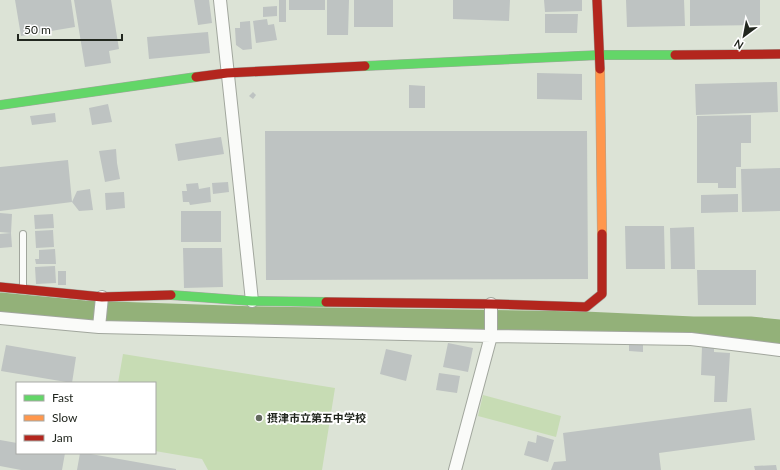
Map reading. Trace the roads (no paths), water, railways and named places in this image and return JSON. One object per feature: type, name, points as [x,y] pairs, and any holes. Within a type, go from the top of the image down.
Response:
[{"type":"street","points":[[220,0],[252,301]]},
{"type":"street","points":[[0,288],[102,297],[168,295],[252,301],[491,304],[586,307],[602,294],[600,55],[597,0]]},
{"type":"street","points":[[0,106],[227,73],[600,55],[780,54]]},
{"type":"street","points":[[99,327],[102,297]]},
{"type":"street","points":[[455,470],[491,336],[491,304]]},
{"type":"street","points":[[0,318],[99,327],[691,339],[780,350]]},
{"type":"lane","points":[[23,234],[23,290]]},
{"type":"waterway","points":[[0,305],[84,313],[258,319],[584,324],[693,329],[750,329],[780,332]]},
{"type":"place","name":"摂津市立第五中学校","points":[[259,418]]}]
